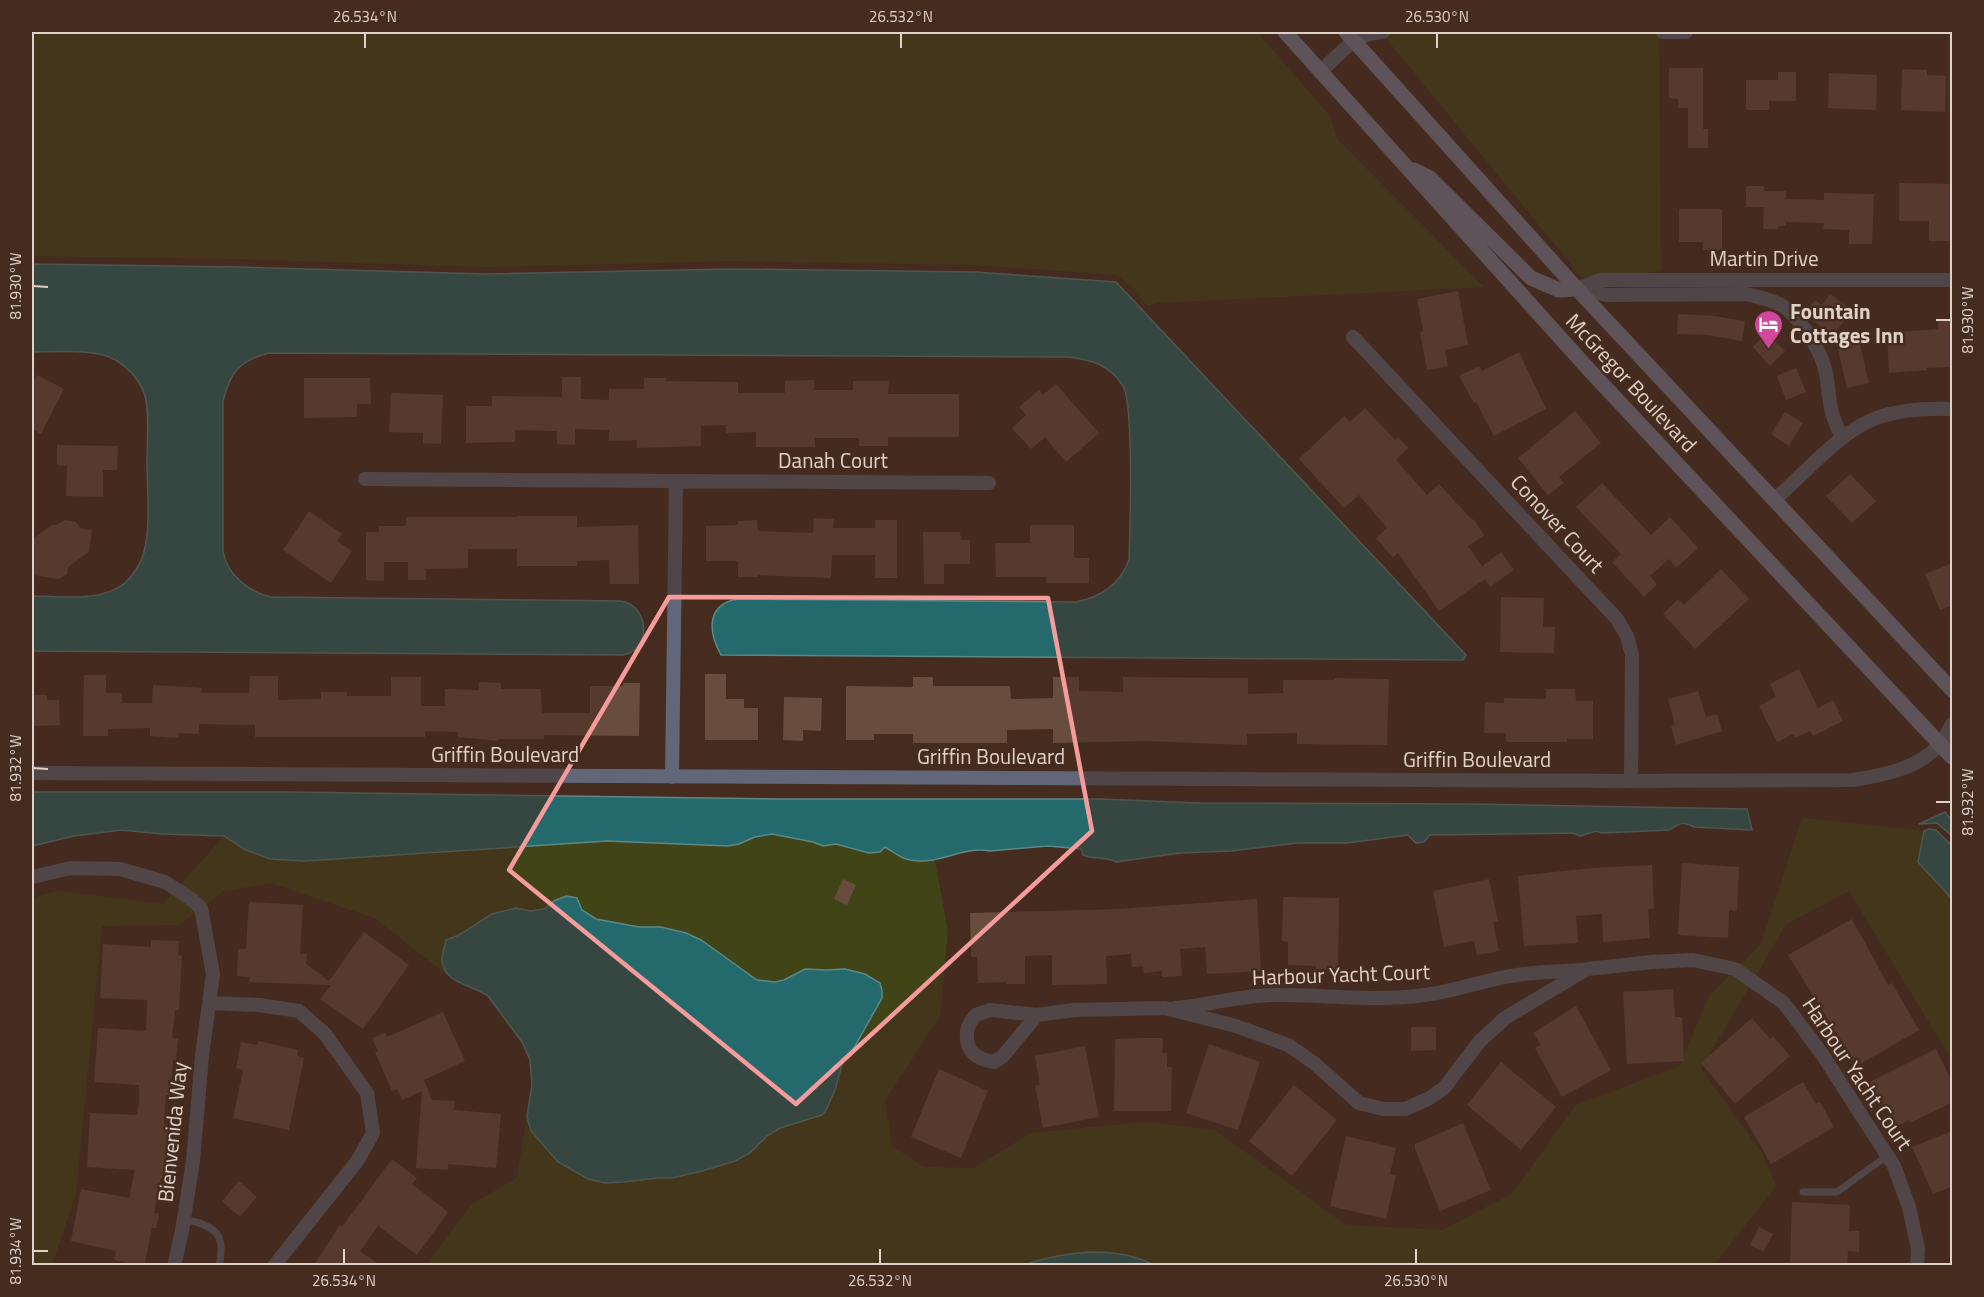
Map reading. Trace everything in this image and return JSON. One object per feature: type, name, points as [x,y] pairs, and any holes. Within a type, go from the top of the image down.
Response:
[{"type":"main road","name":"McGregor Boulevard","points":[[1285,32],[1592,373],[1953,757]]},
{"type":"main road","name":"McGregor Boulevard","points":[[1350,36],[1577,289],[1953,690]]},
{"type":"main road","points":[[1406,166],[1430,178],[1531,278],[1559,290],[1577,289]]},
{"type":"street","points":[[1320,72],[1350,36],[1383,32]]},
{"type":"street","points":[[1664,32],[1686,32]]},
{"type":"street","name":"Martin Drive","points":[[1577,289],[1600,280],[1953,279]]},
{"type":"street","points":[[1577,289],[1607,295],[1746,294],[1765,298],[1783,306],[1803,327],[1823,362],[1834,420],[1842,438]]},
{"type":"street","name":"Conover Court","points":[[1353,337],[1617,619],[1627,636],[1632,655],[1631,781]]},
{"type":"street","points":[[1774,500],[1842,438],[1860,426],[1879,417],[1920,409],[1953,409]]},
{"type":"street","name":"Danah Court","points":[[365,479],[989,483]]},
{"type":"street","points":[[672,777],[676,482]]},
{"type":"street","name":"Griffin Boulevard","points":[[32,773],[1631,781],[1853,780],[1885,774],[1916,763],[1940,744],[1953,724]]},
{"type":"street","name":"Bienvenida Way","points":[[32,877],[71,868],[120,869],[165,882],[191,898],[201,908],[213,974],[202,1056],[193,1161],[174,1266]]},
{"type":"street","name":"Harbour Yacht Court","points":[[1037,1015],[1003,1056],[994,1062],[983,1060],[972,1053],[966,1041],[968,1027],[975,1016],[990,1010],[1037,1015],[1074,1010],[1165,1008],[1267,995],[1310,994],[1353,998],[1398,998],[1458,990],[1493,979],[1527,974],[1652,962],[1694,960],[1735,969],[1784,1003],[1822,1054],[1894,1166],[1909,1207],[1918,1249],[1917,1266]]},
{"type":"street","name":"Harbour Yacht Court","points":[[1165,1008],[1236,1026],[1288,1046],[1314,1063],[1359,1103],[1383,1109],[1405,1109],[1428,1100],[1444,1088],[1479,1042],[1505,1018],[1587,969]]},
{"type":"street","points":[[210,1003],[259,1005],[299,1011],[325,1034],[367,1093],[373,1133],[358,1160],[274,1266]]},
{"type":"lane","points":[[1803,1192],[1837,1192],[1887,1156]]},
{"type":"lane","points":[[184,1219],[211,1227],[220,1235],[222,1243],[219,1266]]},
{"type":"highlighted area","points":[[669,597],[1048,598],[1092,831],[796,1104],[509,870]]},
{"type":"green space","points":[[32,32],[1257,32],[1330,116],[1337,139],[1484,287],[1157,303],[1148,306],[1118,275],[975,265],[732,261],[486,267],[240,259],[32,256]]},
{"type":"green space","points":[[1381,32],[1659,32],[1661,271],[1584,280]]},
{"type":"green space","points":[[1947,32],[1952,32],[1952,275],[1949,274]]},
{"type":"green space","points":[[1802,818],[1924,831],[1933,830],[1952,846],[1952,1060],[1849,891],[1786,924],[1701,1069],[1762,1153],[1776,1186],[1714,1265],[426,1265],[471,1205],[517,1178],[532,1085],[530,1060],[522,1042],[488,996],[457,983],[375,918],[271,883],[223,891],[179,925],[102,926],[76,1193],[52,1265],[32,1266],[32,898],[58,891],[163,904],[224,836],[246,850],[270,859],[305,861],[607,841],[728,846],[772,834],[823,846],[836,844],[852,849],[885,847],[905,859],[935,861],[948,932],[940,1016],[885,1100],[892,1146],[924,1167],[974,1168],[1031,1133],[1146,1122],[1215,1130],[1346,1225],[1442,1230],[1512,1194],[1576,1105],[1680,1066],[1709,996],[1761,944]]},
{"type":"water","points":[[32,264],[486,274],[732,269],[975,272],[1116,282],[1466,655],[1463,660],[721,655],[712,628],[715,613],[728,602],[738,599],[1076,602],[1094,597],[1109,588],[1120,576],[1129,560],[1129,417],[1123,386],[1118,379],[1106,368],[1085,360],[1069,357],[269,353],[250,360],[237,369],[229,382],[223,401],[223,551],[229,568],[247,587],[271,597],[621,601],[638,611],[642,619],[643,637],[639,646],[632,652],[622,655],[32,651],[32,596],[80,597],[104,593],[125,583],[137,569],[143,557],[147,530],[148,428],[145,396],[141,386],[134,376],[117,361],[88,352],[32,352]]},
{"type":"water","points":[[32,792],[289,792],[776,799],[1100,799],[1200,803],[1469,804],[1747,809],[1752,830],[1694,827],[1684,823],[1670,830],[1602,833],[1596,831],[1580,836],[1573,833],[1430,835],[1424,842],[1416,843],[1408,835],[1347,843],[1298,843],[1231,851],[1180,853],[1116,862],[1083,855],[1081,849],[1048,846],[969,851],[928,861],[917,861],[903,858],[885,847],[880,852],[869,853],[836,844],[823,846],[772,834],[728,846],[607,841],[305,861],[270,859],[246,850],[224,836],[121,830],[74,836],[32,846]]},
{"type":"water","points":[[1945,812],[1952,821],[1952,836],[1937,823],[1919,824]]},
{"type":"water","points":[[1936,830],[1952,846],[1952,899],[1918,862],[1924,831]]},
{"type":"water","points":[[566,896],[577,898],[582,910],[596,919],[639,927],[661,927],[686,933],[701,940],[757,980],[775,982],[784,980],[805,969],[845,969],[865,974],[880,983],[882,998],[851,1053],[843,1061],[835,1090],[822,1115],[780,1128],[767,1136],[750,1153],[735,1161],[672,1178],[605,1183],[588,1179],[558,1162],[531,1131],[527,1117],[532,1085],[530,1060],[522,1042],[488,996],[459,982],[447,973],[443,967],[442,954],[446,940],[459,935],[492,914],[516,908],[531,911],[544,909],[554,901]]},
{"type":"water","points":[[1089,1252],[1122,1254],[1153,1265],[1024,1265],[1056,1256]]},
{"type":"building","points":[[1669,68],[1703,68],[1703,129],[1708,129],[1708,148],[1688,148],[1688,108],[1678,108],[1678,99],[1669,98]]},
{"type":"building","points":[[1902,69],[1927,70],[1927,75],[1946,76],[1945,112],[1901,110]]},
{"type":"building","points":[[1778,72],[1796,72],[1796,101],[1769,101],[1769,110],[1746,110],[1746,80],[1778,80]]},
{"type":"building","points":[[1829,73],[1877,75],[1876,110],[1828,108]]},
{"type":"building","points":[[1899,183],[1950,184],[1950,241],[1929,241],[1929,221],[1899,221]]},
{"type":"building","points":[[1746,186],[1764,186],[1764,191],[1786,191],[1786,199],[1824,200],[1824,193],[1874,194],[1872,244],[1849,244],[1849,230],[1823,229],[1824,223],[1786,222],[1786,226],[1778,226],[1778,229],[1763,229],[1764,207],[1746,207]]},
{"type":"building","points":[[1679,209],[1722,209],[1722,250],[1703,250],[1703,242],[1679,242]]},
{"type":"building","points":[[1458,291],[1468,345],[1445,350],[1448,366],[1427,370],[1417,299]]},
{"type":"building","points":[[1830,294],[1852,310],[1833,336],[1804,314],[1815,300],[1822,305]]},
{"type":"building","points":[[1678,314],[1745,321],[1742,341],[1709,335],[1677,334]]},
{"type":"building","points":[[1938,319],[1953,319],[1953,367],[1889,373],[1887,333],[1938,329]]},
{"type":"building","points":[[1857,331],[1869,383],[1847,388],[1835,336]]},
{"type":"building","name":"Fountain Cottages Inn","points":[[1767,332],[1785,351],[1770,366],[1753,347]]},
{"type":"building","points":[[1519,352],[1546,409],[1494,436],[1459,376],[1479,366],[1482,371]]},
{"type":"building","points":[[1796,368],[1806,392],[1786,400],[1777,376]]},
{"type":"building","points":[[37,375],[64,389],[41,434],[32,429],[32,385]]},
{"type":"building","points":[[562,377],[581,377],[581,399],[609,400],[609,389],[644,389],[644,378],[666,378],[666,381],[738,382],[738,393],[785,393],[785,381],[814,380],[814,390],[853,390],[853,381],[889,381],[888,394],[959,394],[959,437],[888,437],[888,446],[859,446],[859,438],[815,438],[815,447],[756,447],[756,432],[726,433],[726,425],[701,426],[701,446],[637,448],[637,440],[609,441],[609,430],[575,429],[575,445],[557,444],[557,431],[515,430],[515,442],[466,443],[466,406],[492,406],[492,396],[562,397]]},
{"type":"building","points":[[304,378],[370,378],[371,404],[357,404],[357,417],[304,418]]},
{"type":"building","points":[[1056,384],[1099,433],[1066,462],[1045,437],[1031,449],[1012,428],[1026,415],[1019,407],[1039,390],[1043,395]]},
{"type":"building","points":[[391,393],[443,395],[441,444],[423,443],[423,433],[389,432]]},
{"type":"building","points":[[1365,408],[1395,440],[1398,437],[1408,448],[1396,460],[1427,495],[1439,484],[1473,519],[1484,535],[1468,546],[1482,566],[1501,552],[1514,570],[1490,587],[1485,579],[1439,611],[1398,553],[1393,558],[1376,538],[1387,528],[1359,495],[1344,508],[1299,459],[1344,416],[1350,422]]},
{"type":"building","points":[[1575,411],[1601,443],[1559,477],[1564,483],[1548,495],[1518,458]]},
{"type":"building","points":[[1785,412],[1803,423],[1789,446],[1771,434]]},
{"type":"building","points":[[57,445],[118,446],[117,470],[103,470],[103,497],[66,496],[67,466],[57,465]]},
{"type":"building","points":[[1850,474],[1876,501],[1852,523],[1826,496]]},
{"type":"building","points":[[1602,483],[1651,535],[1670,517],[1698,548],[1676,568],[1669,559],[1650,576],[1657,584],[1644,597],[1612,562],[1621,554],[1576,507]]},
{"type":"building","points":[[309,511],[342,534],[337,541],[352,551],[331,583],[283,550]]},
{"type":"building","points":[[577,516],[577,527],[638,525],[639,584],[610,584],[609,560],[577,561],[577,566],[517,566],[517,549],[468,549],[468,568],[426,569],[426,580],[408,580],[408,562],[384,562],[384,581],[366,580],[366,532],[379,532],[379,526],[406,526],[406,517]]},
{"type":"building","points":[[814,518],[834,519],[833,528],[875,528],[875,520],[897,520],[897,578],[875,578],[875,555],[832,555],[831,578],[758,575],[758,577],[738,577],[738,561],[706,561],[706,526],[738,525],[738,521],[757,520],[758,531],[813,533]]},
{"type":"building","points":[[65,520],[76,522],[81,529],[92,530],[89,552],[68,567],[67,574],[59,579],[32,575],[32,539],[52,525]]},
{"type":"building","points":[[1030,525],[1074,525],[1074,558],[1089,558],[1089,583],[1046,583],[1046,577],[996,577],[995,543],[1030,543]]},
{"type":"building","points":[[923,532],[960,532],[961,540],[970,540],[970,564],[944,564],[944,584],[924,584]]},
{"type":"building","points":[[1953,563],[1953,605],[1940,610],[1925,574]]},
{"type":"building","points":[[1721,569],[1749,599],[1695,649],[1663,614],[1678,599],[1684,605]]},
{"type":"building","points":[[1501,597],[1544,598],[1543,627],[1555,627],[1554,653],[1500,652]]},
{"type":"building","points":[[1799,669],[1818,708],[1833,700],[1843,721],[1813,736],[1810,731],[1795,738],[1793,734],[1777,742],[1759,706],[1776,697],[1770,684]]},
{"type":"building","points":[[705,674],[726,674],[726,699],[744,699],[744,708],[758,708],[758,740],[705,740]]},
{"type":"building","points":[[84,675],[106,675],[106,693],[122,693],[122,703],[152,703],[153,685],[202,688],[201,693],[249,693],[250,676],[278,676],[278,700],[321,699],[321,692],[347,692],[347,696],[391,696],[391,677],[421,677],[421,706],[445,706],[445,689],[479,690],[479,682],[501,683],[501,689],[541,689],[542,713],[590,713],[590,686],[623,686],[623,683],[640,683],[639,736],[544,735],[544,739],[499,739],[499,741],[458,737],[458,732],[425,731],[425,737],[255,737],[255,725],[199,724],[199,734],[179,733],[178,738],[150,736],[150,728],[108,729],[108,736],[83,736]]},
{"type":"building","points":[[913,677],[933,677],[933,686],[1010,686],[1011,699],[1053,698],[1053,677],[1079,677],[1079,691],[1123,692],[1123,677],[1248,678],[1248,694],[1283,693],[1283,680],[1389,679],[1387,745],[1297,744],[1297,733],[1247,734],[1247,745],[1145,741],[1053,743],[1053,729],[1007,730],[1007,743],[913,743],[913,734],[874,734],[874,740],[846,740],[846,686],[913,687]]},
{"type":"building","points":[[1546,689],[1575,689],[1576,701],[1593,701],[1593,739],[1567,739],[1567,742],[1506,742],[1506,733],[1484,733],[1485,702],[1504,703],[1504,698],[1546,699]]},
{"type":"building","points":[[1698,691],[1706,717],[1717,714],[1722,731],[1676,745],[1671,726],[1675,725],[1668,699]]},
{"type":"building","points":[[32,695],[47,695],[47,700],[59,700],[60,725],[32,726]]},
{"type":"building","points":[[784,697],[822,698],[821,731],[803,730],[803,741],[783,740]]},
{"type":"building","points":[[1682,863],[1739,867],[1737,911],[1729,910],[1728,938],[1678,935]]},
{"type":"building","points":[[1652,865],[1654,908],[1648,909],[1650,938],[1603,942],[1602,914],[1576,916],[1578,943],[1524,946],[1518,876],[1592,868]]},
{"type":"building","points":[[843,879],[856,885],[847,905],[834,899]]},
{"type":"building","points":[[1489,879],[1498,921],[1493,922],[1499,951],[1477,955],[1474,941],[1444,947],[1433,891]]},
{"type":"building","points":[[1283,897],[1339,898],[1338,970],[1288,965],[1288,942],[1282,941]]},
{"type":"building","points":[[1257,899],[1261,971],[1207,974],[1205,947],[1180,949],[1182,976],[1162,977],[1162,971],[1144,973],[1143,966],[1132,967],[1131,954],[1106,956],[1107,984],[1052,985],[1052,955],[1025,956],[1025,984],[978,983],[977,957],[971,957],[970,913],[1118,909]]},
{"type":"building","points":[[249,902],[303,905],[300,954],[307,954],[306,964],[329,981],[364,932],[409,965],[363,1029],[320,999],[331,985],[249,982],[250,977],[237,976],[238,949],[246,949]]},
{"type":"building","points":[[1852,919],[1888,985],[1892,983],[1919,1030],[1857,1066],[1788,955]]},
{"type":"building","points":[[151,940],[179,941],[178,955],[182,956],[179,1010],[175,1010],[172,1038],[178,1039],[176,1060],[173,1060],[170,1095],[166,1095],[164,1124],[168,1125],[165,1179],[161,1179],[154,1213],[159,1214],[156,1228],[152,1228],[143,1266],[114,1260],[116,1251],[71,1241],[81,1189],[129,1198],[135,1170],[87,1167],[90,1113],[137,1115],[139,1102],[139,1085],[94,1082],[98,1028],[146,1031],[147,1000],[100,998],[103,944],[151,947]]},
{"type":"building","points":[[1673,989],[1675,1017],[1682,1017],[1684,1061],[1627,1064],[1623,992]]},
{"type":"building","points":[[1576,1006],[1611,1070],[1562,1097],[1535,1048],[1541,1045],[1533,1033]]},
{"type":"building","points":[[443,1012],[465,1061],[424,1080],[432,1100],[455,1101],[454,1110],[501,1114],[496,1168],[448,1164],[448,1170],[416,1168],[422,1091],[402,1100],[397,1089],[392,1091],[375,1052],[378,1051],[372,1038],[385,1033],[387,1037]]},
{"type":"building","points":[[1752,1018],[1770,1039],[1773,1036],[1790,1056],[1735,1104],[1701,1063]]},
{"type":"building","points":[[1411,1027],[1436,1027],[1436,1050],[1411,1051]]},
{"type":"building","points":[[1163,1038],[1162,1053],[1167,1053],[1167,1067],[1172,1067],[1171,1111],[1114,1111],[1115,1039]]},
{"type":"building","points":[[258,1041],[298,1050],[297,1056],[304,1058],[289,1130],[233,1118],[243,1070],[236,1068],[241,1042],[257,1045]]},
{"type":"building","points":[[1209,1044],[1260,1062],[1238,1130],[1186,1113]]},
{"type":"building","points":[[1085,1046],[1099,1117],[1043,1128],[1035,1086],[1040,1085],[1035,1056]]},
{"type":"building","points":[[1936,1049],[1953,1084],[1953,1102],[1910,1123],[1909,1120],[1895,1127],[1886,1108],[1883,1110],[1870,1082]]},
{"type":"building","points":[[1501,1062],[1556,1107],[1521,1150],[1467,1105]]},
{"type":"building","points":[[939,1069],[988,1091],[961,1158],[911,1137]]},
{"type":"building","points":[[1803,1082],[1816,1104],[1820,1102],[1834,1127],[1771,1164],[1744,1117]]},
{"type":"building","points":[[1294,1085],[1337,1120],[1292,1176],[1249,1141]]},
{"type":"building","points":[[1463,1123],[1491,1190],[1440,1211],[1415,1144]]},
{"type":"building","points":[[1953,1131],[1953,1186],[1933,1194],[1912,1147]]},
{"type":"building","points":[[1346,1136],[1396,1148],[1390,1174],[1396,1175],[1386,1219],[1330,1206]]},
{"type":"building","points":[[392,1159],[417,1178],[412,1184],[448,1212],[417,1255],[378,1226],[360,1251],[381,1266],[313,1266],[340,1225],[342,1227]]},
{"type":"building","points":[[239,1181],[257,1197],[240,1217],[222,1201]]},
{"type":"building","points":[[1792,1202],[1850,1205],[1849,1231],[1859,1231],[1859,1252],[1848,1251],[1847,1266],[1790,1266]]},
{"type":"building","points":[[1759,1227],[1773,1234],[1763,1252],[1750,1245]]},
{"type":"place","name":"Fountain Cottages Inn","points":[[1769,350]]}]
